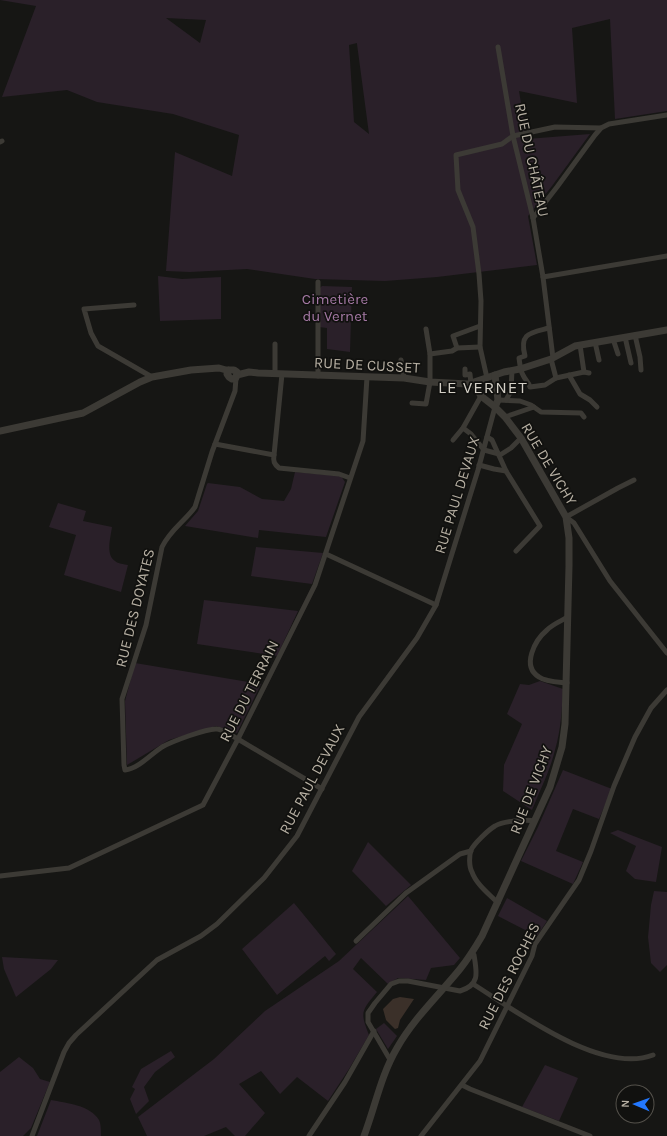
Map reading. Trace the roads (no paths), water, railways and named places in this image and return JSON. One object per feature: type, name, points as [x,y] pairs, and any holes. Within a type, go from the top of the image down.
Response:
[{"type":"street","name":"RUE DU CHÂTEAU","points":[[498,47],[513,136],[533,218],[543,278],[552,359],[556,378]]},
{"type":"street","points":[[533,218],[601,128],[609,124],[667,115]]},
{"type":"street","points":[[487,378],[480,347],[480,281],[473,227],[458,190],[456,155],[502,144],[513,136],[555,127],[601,128]]},
{"type":"street","points":[[543,278],[667,256]]},
{"type":"street","points":[[318,282],[318,376]]},
{"type":"street","points":[[134,305],[84,309],[91,333],[98,346],[152,377]]},
{"type":"street","points":[[457,348],[453,336],[480,326]]},
{"type":"street","points":[[549,328],[529,333],[523,341],[522,346],[525,356],[519,358],[520,368],[530,387],[545,385],[556,378],[586,373],[580,345]]},
{"type":"street","points":[[412,403],[426,404],[430,382],[430,354],[426,329]]},
{"type":"street","points":[[472,383],[552,359],[569,348],[580,345],[667,330]]},
{"type":"street","points":[[635,335],[640,357],[641,370]]},
{"type":"street","points":[[624,337],[631,363]]},
{"type":"street","points":[[613,339],[618,354]]},
{"type":"street","points":[[595,342],[599,360]]},
{"type":"street","points":[[275,344],[279,374],[273,461],[275,465],[279,468],[339,474],[350,478]]},
{"type":"street","points":[[430,354],[452,351],[457,348],[480,347]]},
{"type":"street","points":[[401,360],[404,378]]},
{"type":"street","name":"RUE DE CUSSET","points":[[0,431],[84,413],[152,377],[211,368],[219,368],[232,374],[258,372],[318,376],[404,378],[430,382],[472,383]]},
{"type":"street","points":[[453,440],[481,396],[472,383],[470,374],[466,374],[465,369]]},
{"type":"street","points":[[506,400],[512,386],[512,370]]},
{"type":"street","name":"RUE DES DOYATES","points":[[232,374],[233,396],[215,444],[195,507],[191,513],[173,530],[162,547],[146,625],[122,699],[125,770],[133,768],[161,748],[171,743],[206,731],[217,729],[238,739]]},
{"type":"street","points":[[495,375],[496,403],[506,400],[520,401],[541,412],[581,413],[584,417]]},
{"type":"street","points":[[569,375],[580,394],[590,400],[597,407]]},
{"type":"street","name":"RUE DU TERRAIN","points":[[0,876],[68,868],[204,805],[315,585],[363,441],[367,377]]},
{"type":"street","name":"RUE DE VICHY","points":[[364,1136],[381,1082],[398,1046],[417,1018],[472,954],[482,936],[535,821],[552,780],[562,747],[565,724],[568,617],[568,532],[566,517],[521,438],[496,403],[481,396]]},
{"type":"street","name":"RUE PAUL DEVAUX","points":[[32,1136],[64,1052],[76,1035],[157,960],[201,936],[217,924],[258,885],[297,836],[359,717],[417,638],[436,605],[484,450],[496,403]]},
{"type":"street","points":[[505,417],[534,407]]},
{"type":"street","points":[[462,428],[471,434],[484,450],[499,454],[511,448],[521,438]]},
{"type":"street","points":[[487,437],[492,440],[506,470],[540,526],[516,551]]},
{"type":"street","points":[[215,444],[274,455]]},
{"type":"street","points":[[479,465],[494,470],[506,470]]},
{"type":"street","points":[[634,480],[566,517],[574,523],[615,587],[667,652]]},
{"type":"street","points":[[568,532],[579,530]]},
{"type":"street","points":[[326,554],[436,605]]},
{"type":"street","points":[[566,683],[540,678],[535,674],[530,660],[536,641],[547,629],[568,617]]},
{"type":"street","name":"RUE DES ROCHES","points":[[421,1136],[480,1061],[532,956],[535,944],[579,880],[614,786],[638,730],[651,708],[667,690]]},
{"type":"street","points":[[238,739],[322,789]]},
{"type":"street","points":[[498,903],[475,879],[471,872],[471,851],[478,841],[494,826],[503,822],[535,821]]},
{"type":"street","points":[[356,941],[406,893],[460,854],[471,851]]},
{"type":"street","points":[[391,1059],[368,1022],[368,1013],[375,1003],[392,984],[399,981],[408,981],[460,991],[466,989],[473,984],[476,978],[474,955],[472,954]]},
{"type":"street","points":[[473,984],[550,1033],[588,1050],[630,1059],[640,1059],[653,1055]]},
{"type":"street","points":[[309,1136],[345,1082],[374,1031]]},
{"type":"street","points":[[462,1085],[470,1090],[590,1136]]},
{"type":"district","name":"LE VERNET","points":[[483,387]]},
{"type":"park label","name":"Cimetière du Vernet","points":[[335,308]]}]
